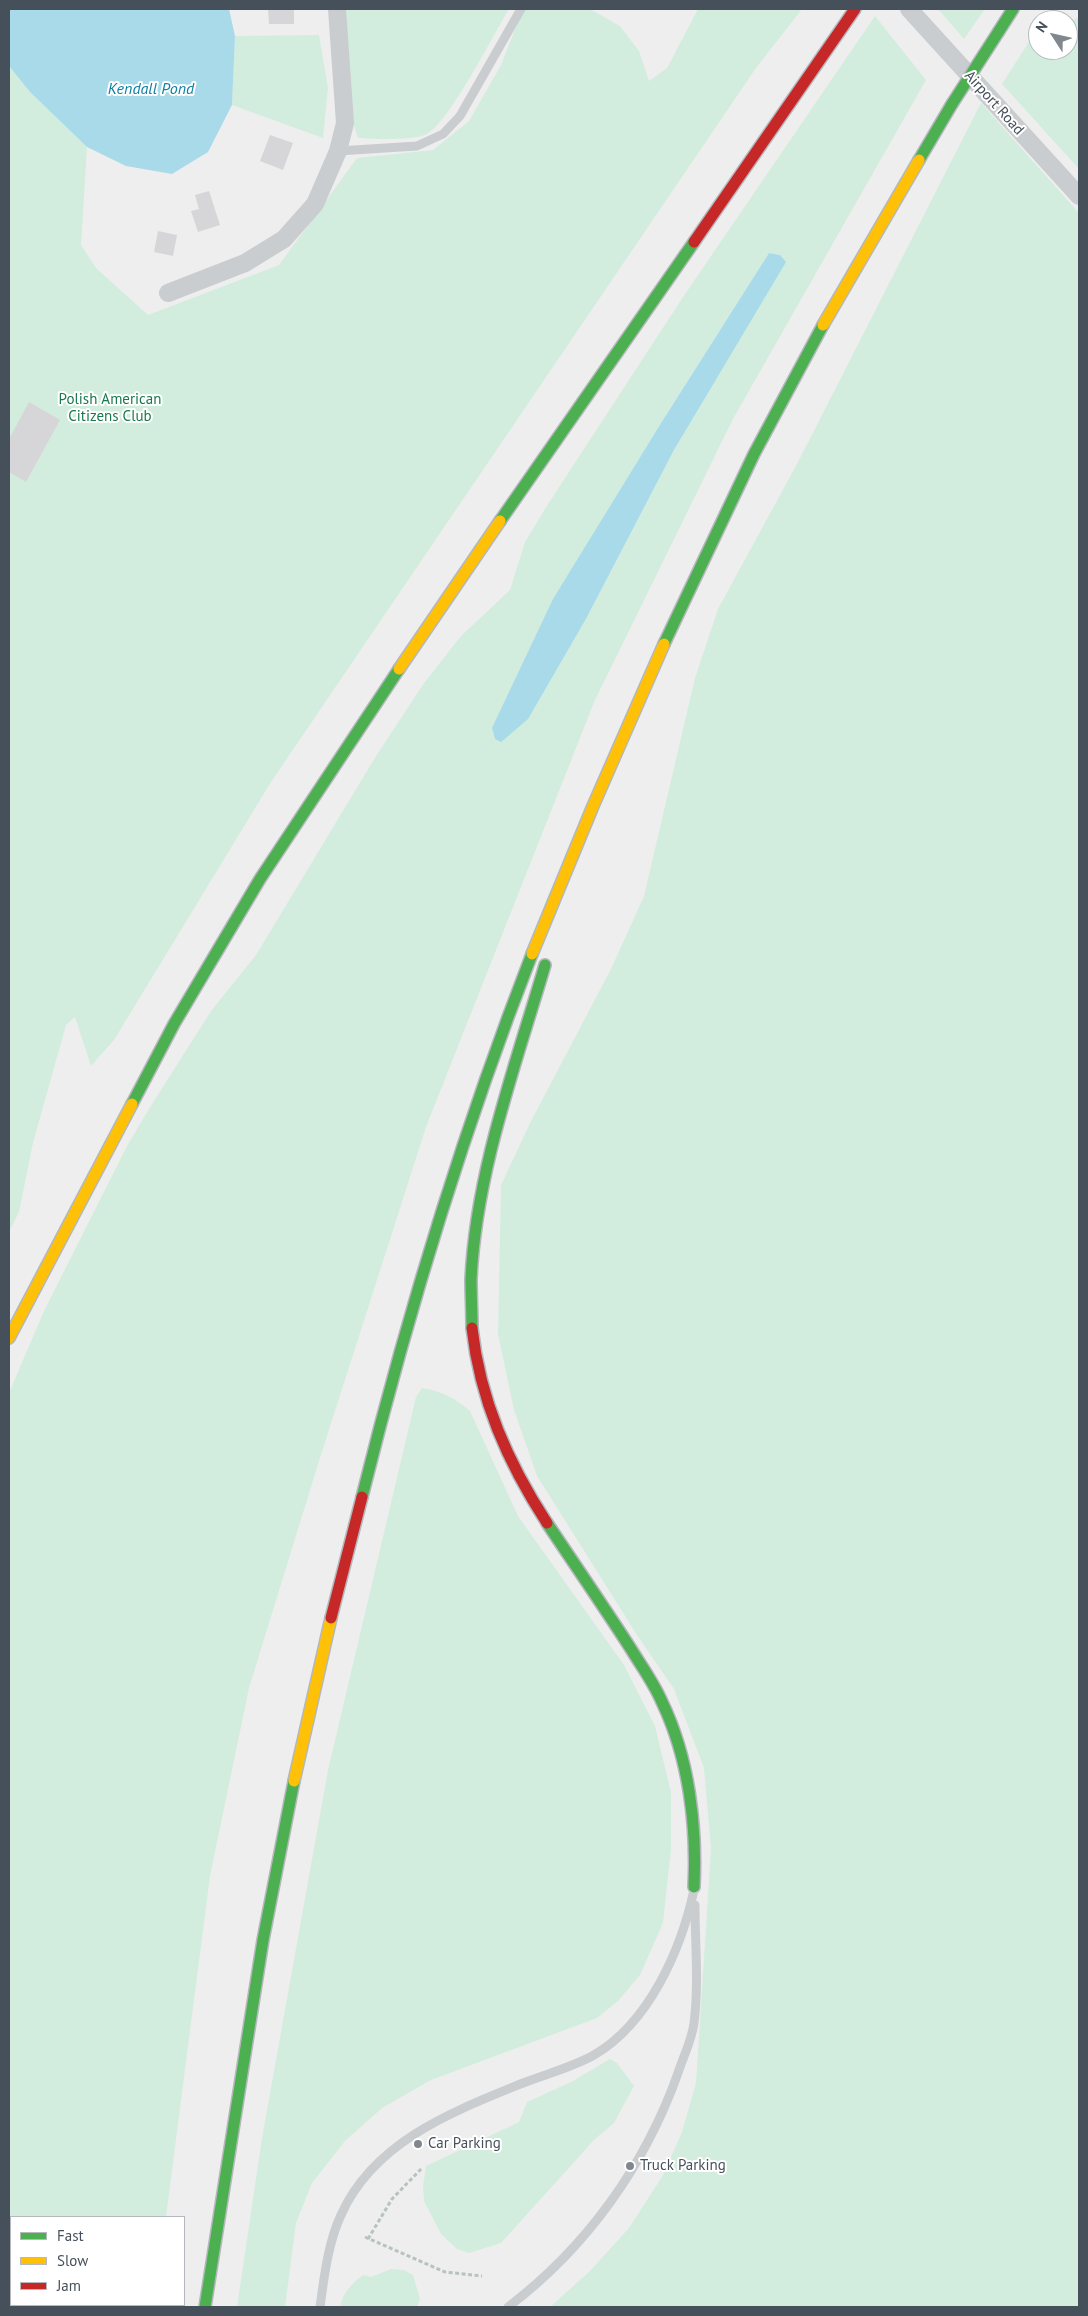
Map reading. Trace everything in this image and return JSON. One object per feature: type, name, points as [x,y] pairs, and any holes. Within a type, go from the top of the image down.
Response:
[{"type":"highway","points":[[9,1338],[174,1024],[265,871],[420,637],[855,9]]},
{"type":"highway","points":[[205,2307],[273,1884],[308,1716],[386,1399],[419,1279],[454,1167],[534,947],[583,828],[681,608],[772,419],[832,309],[952,104],[1013,9]]},
{"type":"highway","points":[[555,928],[583,828]]},
{"type":"highway","points":[[547,955],[510,1086],[475,1236],[472,1330],[478,1375],[512,1467],[543,1520],[614,1622],[662,1701],[688,1785],[696,1866],[694,1887]]},
{"type":"street","points":[[168,293],[245,263],[284,239],[315,204],[338,151],[345,122],[336,9]]},
{"type":"street","name":"Airport Road","points":[[909,9],[1079,196]]},
{"type":"lane","points":[[338,151],[417,146],[442,134],[460,116],[521,9]]},
{"type":"lane","points":[[320,2307],[332,2237],[341,2214],[355,2190],[388,2152],[410,2135],[462,2110],[594,2055],[619,2036],[652,1995],[665,1970],[688,1918],[694,1887]]},
{"type":"lane","points":[[508,2307],[556,2266],[589,2230],[644,2151],[668,2098],[694,2025],[697,1995],[694,1887]]},
{"type":"path","points":[[422,2168],[392,2199],[366,2238],[445,2272],[482,2276]]},
{"type":"green space","points":[[343,9],[509,9],[459,96],[436,126],[427,134],[413,138],[383,139],[358,138],[354,126]]},
{"type":"green space","name":"Polish American Citizens Club","points":[[523,9],[590,9],[620,26],[639,51],[649,81],[667,68],[698,9],[802,9],[756,68],[271,782],[114,1040],[91,1066],[75,1017],[66,1025],[33,1143],[19,1212],[9,1232],[9,66],[30,92],[87,147],[81,245],[96,268],[148,315],[279,265],[357,158],[433,150],[469,121],[501,65]]},
{"type":"green space","points":[[938,9],[985,9],[964,39]]},
{"type":"green space","points":[[875,16],[926,80],[733,419],[595,700],[426,1127],[319,1461],[249,1688],[210,1876],[166,2216],[10,2216],[10,2306],[154,2307],[9,2307],[9,1393],[44,1311],[127,1146],[152,1104],[211,1011],[256,955],[376,756],[424,683],[461,636],[510,590],[525,542],[685,294]],"holes":[[[769,253],[780,255],[750,321],[674,450],[587,617],[663,420]]]},
{"type":"green space","points":[[1078,18],[1079,169],[1002,84],[1028,43],[1028,60],[1078,60]]},
{"type":"green space","points":[[319,35],[328,88],[323,138],[232,105],[235,36]]},
{"type":"green space","points":[[981,103],[1079,213],[1079,2307],[550,2307],[589,2272],[629,2228],[663,2175],[682,2132],[696,2083],[711,1849],[704,1768],[674,1689],[637,1635],[537,1476],[514,1410],[498,1334],[501,1185],[531,1121],[611,969],[644,896],[695,678],[718,609],[799,460]]},
{"type":"green space","points":[[422,1388],[448,1396],[470,1411],[518,1516],[624,1665],[655,1726],[671,1792],[671,1849],[663,1923],[640,1975],[618,2001],[597,2018],[431,2080],[382,2108],[345,2141],[312,2183],[296,2223],[285,2307],[237,2307],[262,2138],[328,1770],[416,1397]]},
{"type":"green space","points":[[610,2059],[617,2063],[634,2086],[614,2123],[595,2139],[501,2243],[469,2253],[457,2249],[441,2234],[424,2201],[423,2186],[426,2166],[519,2122],[527,2102],[571,2082]]},
{"type":"green space","points":[[391,2269],[404,2270],[413,2275],[420,2299],[417,2307],[340,2307],[348,2289],[363,2275],[371,2277]]},
{"type":"water","name":"Kendall Pond","points":[[9,9],[229,9],[235,36],[232,105],[208,152],[172,174],[126,166],[87,147],[30,92],[9,66]]},
{"type":"water","points":[[769,253],[780,255],[786,262],[674,450],[587,617],[528,719],[501,742],[495,739],[492,728],[553,599]]},
{"type":"building","points":[[268,9],[294,9],[294,24],[269,24]]},
{"type":"building","points":[[270,135],[293,143],[283,170],[260,161]]},
{"type":"building","points":[[209,191],[220,225],[198,232],[191,211],[199,209],[195,195]]},
{"type":"building","points":[[158,231],[177,235],[173,256],[154,252]]},
{"type":"building","points":[[29,402],[60,420],[26,482],[9,472],[9,439]]},
{"type":"traffic: fast","points":[[999,31],[1013,9]]},
{"type":"traffic: fast","points":[[952,104],[999,31]]},
{"type":"traffic: fast","points":[[919,160],[952,104]]},
{"type":"traffic: fast","points":[[500,521],[694,242]]},
{"type":"traffic: fast","points":[[664,644],[754,454],[823,325]]},
{"type":"traffic: fast","points":[[132,1104],[174,1024],[260,879],[399,669]]},
{"type":"traffic: fast","points":[[362,1497],[398,1359],[438,1222],[483,1088],[532,954]]},
{"type":"traffic: fast","points":[[472,1328],[471,1279],[480,1199],[499,1120],[545,965]]},
{"type":"traffic: fast","points":[[547,1523],[648,1675],[671,1723],[679,1746],[689,1792],[694,1840],[694,1887]]},
{"type":"traffic: fast","points":[[205,2307],[263,1940],[294,1781]]},
{"type":"traffic: slow","points":[[823,325],[919,160]]},
{"type":"traffic: slow","points":[[399,669],[500,521]]},
{"type":"traffic: slow","points":[[532,954],[593,806],[664,644]]},
{"type":"traffic: slow","points":[[9,1338],[132,1104]]},
{"type":"traffic: slow","points":[[294,1781],[331,1618]]},
{"type":"traffic: jam","points":[[694,242],[855,9]]},
{"type":"traffic: jam","points":[[472,1328],[482,1380],[498,1430],[520,1477],[547,1523]]},
{"type":"traffic: jam","points":[[331,1618],[362,1497]]},
{"type":"place","name":"Car Parking","points":[[418,2144]]},
{"type":"place","name":"Truck Parking","points":[[630,2166]]}]
